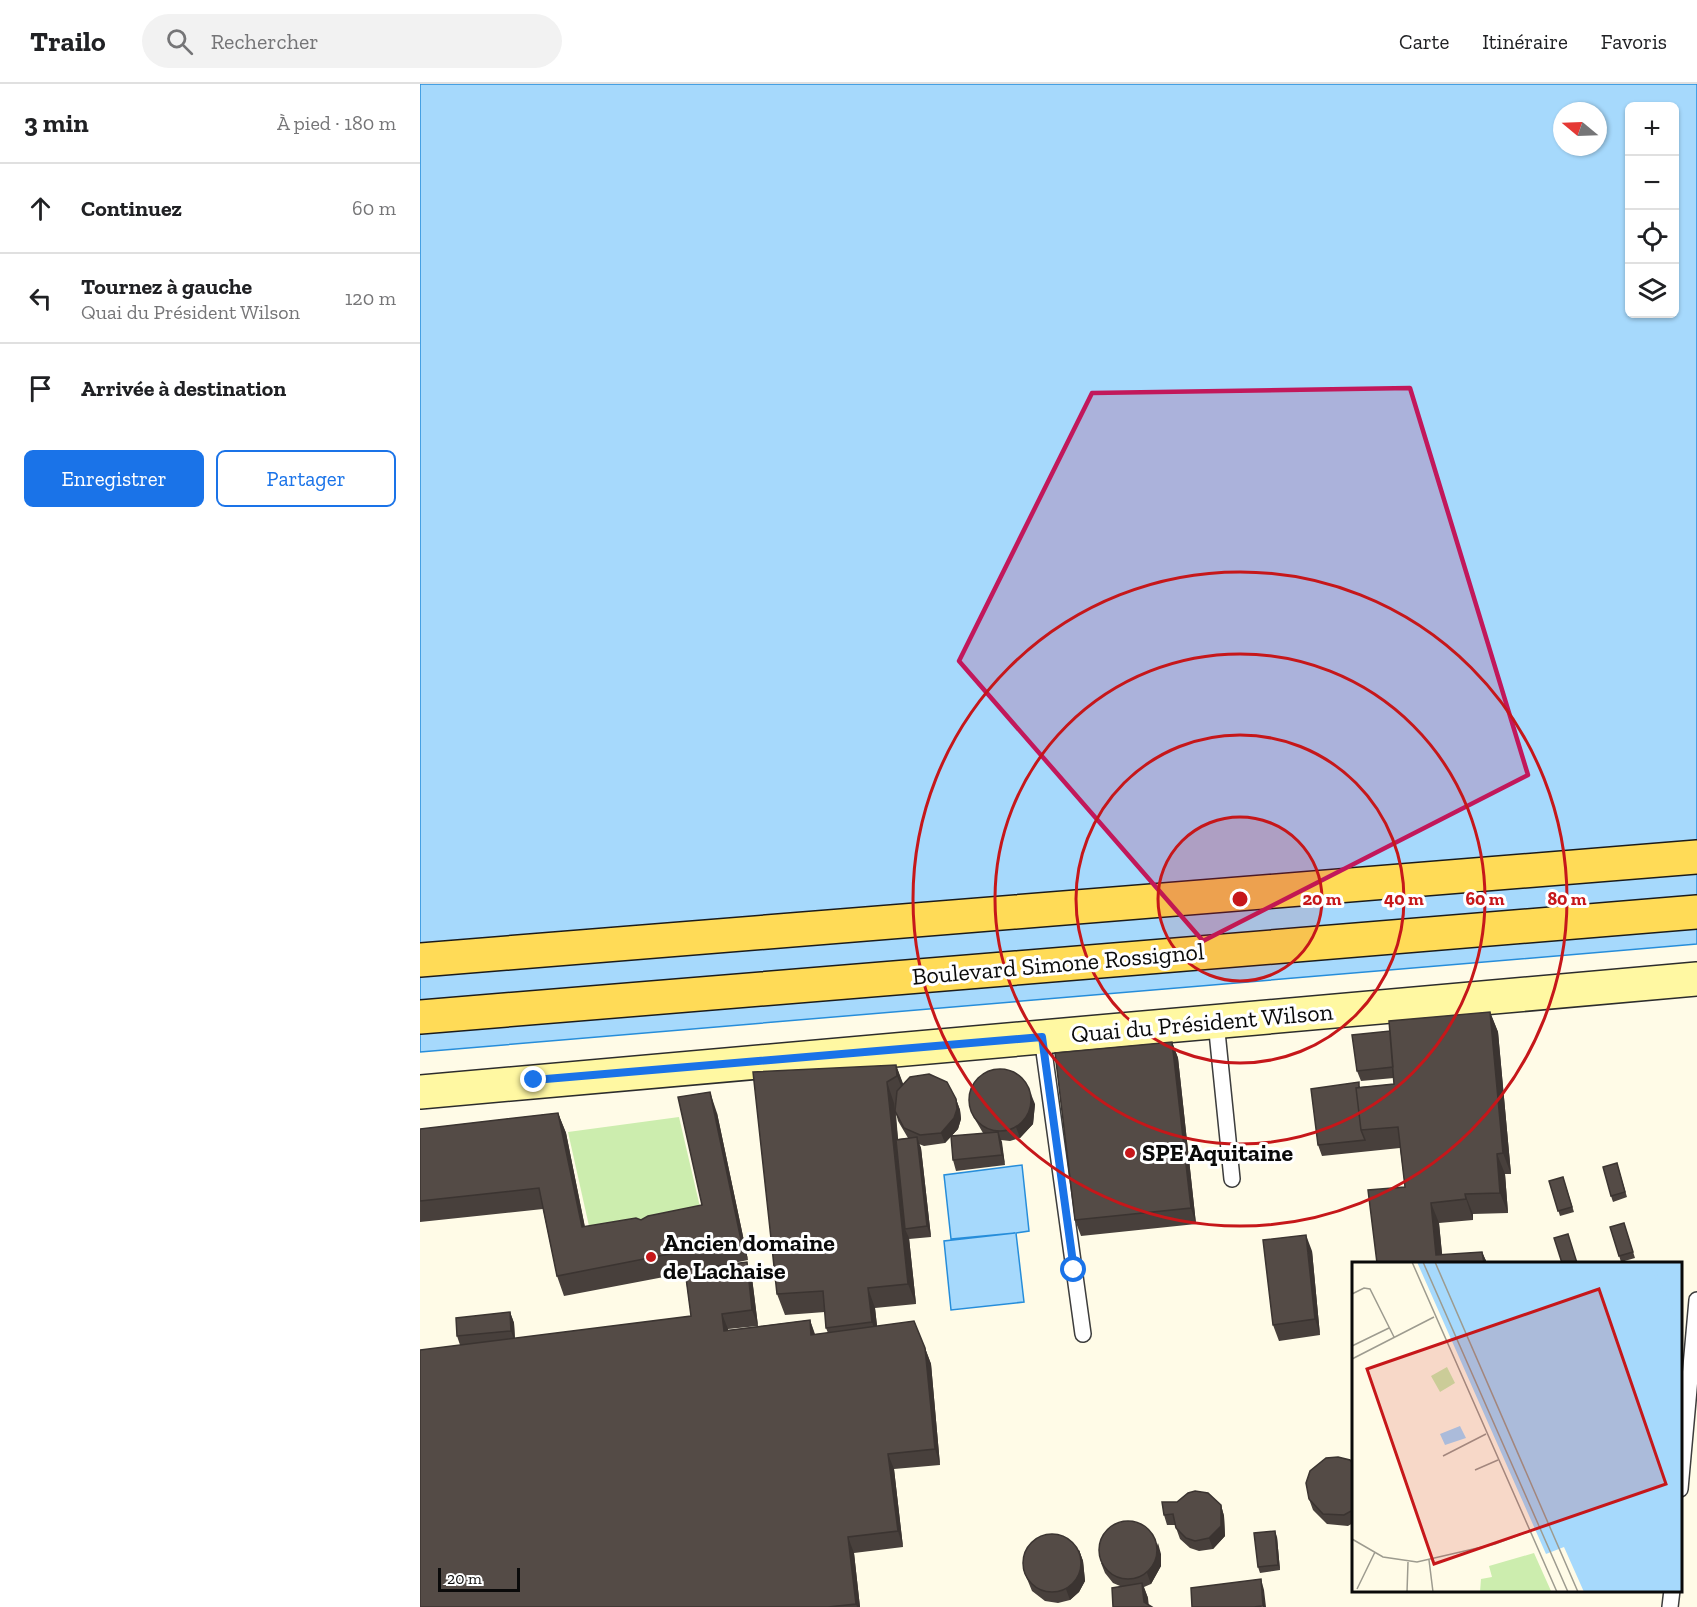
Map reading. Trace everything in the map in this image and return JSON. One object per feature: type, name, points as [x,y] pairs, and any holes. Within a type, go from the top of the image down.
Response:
[{"type":"main road","points":[[420,960],[1697,857]]},
{"type":"main road","name":"Boulevard Simone Rossignol","points":[[420,1017],[1697,912]]},
{"type":"street","name":"Quai du Président Wilson","points":[[420,1092],[1697,980]]},
{"type":"lane","points":[[1216,1022],[1233,1179]]},
{"type":"lane","points":[[1042,1037],[1083,1334]]},
{"type":"lane","points":[[1682,1467],[1697,1300]]},
{"type":"lane","points":[[1670,1607],[1671,1592]]},
{"type":"highlighted area","points":[[1410,388],[1528,775],[1203,941],[959,661],[1092,393]]},
{"type":"green space","points":[[679,1117],[704,1224],[593,1244],[568,1132]]},
{"type":"water","points":[[420,84],[1697,84],[1697,944],[420,1052]]},
{"type":"water","points":[[1022,1165],[1029,1231],[1016,1233],[1024,1302],[951,1310],[944,1241],[1015,1233],[951,1239],[944,1175]]},
{"type":"building","points":[[1490,1012],[1503,1153],[1497,1154],[1500,1193],[1465,1194],[1466,1199],[1431,1203],[1436,1255],[1482,1252],[1484,1262],[1377,1262],[1368,1190],[1405,1187],[1398,1127],[1361,1130],[1356,1088],[1394,1084],[1389,1021]]},
{"type":"building","points":[[1390,1031],[1393,1067],[1357,1071],[1352,1035]]},
{"type":"building","name":"SPE Aquitaine","points":[[1172,1042],[1191,1208],[1075,1220],[1055,1053]]},
{"type":"building","points":[[896,1065],[897,1076],[887,1082],[908,1284],[868,1288],[872,1322],[826,1328],[823,1291],[777,1294],[753,1072]]},
{"type":"building","points":[[1000,1069],[1017,1074],[1022,1078],[1026,1083],[1031,1100],[1026,1117],[1022,1122],[1017,1126],[1000,1131],[983,1126],[978,1122],[974,1117],[969,1100],[974,1083],[978,1078],[983,1074]]},
{"type":"building","points":[[929,1074],[947,1082],[956,1099],[957,1109],[954,1118],[941,1133],[920,1135],[904,1128],[895,1111],[897,1091],[910,1077]]},
{"type":"building","points":[[1359,1082],[1359,1088],[1356,1088],[1361,1130],[1365,1140],[1318,1145],[1311,1089]]},
{"type":"building","points":[[710,1092],[741,1240],[557,1276],[539,1188],[420,1201],[420,1129],[558,1113],[582,1227],[636,1218],[641,1220],[648,1216],[702,1205],[678,1097]]},
{"type":"building","points":[[998,1132],[1002,1155],[953,1160],[951,1136]]},
{"type":"building","points":[[917,1137],[927,1226],[905,1229],[896,1140]]},
{"type":"building","points":[[1617,1163],[1625,1192],[1611,1196],[1603,1167]]},
{"type":"building","points":[[1563,1177],[1572,1207],[1558,1211],[1549,1181]]},
{"type":"building","points":[[1624,1223],[1633,1252],[1619,1256],[1610,1227]]},
{"type":"building","points":[[1568,1234],[1577,1262],[1562,1262],[1554,1238]]},
{"type":"building","points":[[1306,1235],[1315,1319],[1273,1325],[1263,1240]]},
{"type":"building","points":[[747,1262],[752,1310],[722,1314],[724,1331],[810,1320],[811,1335],[914,1321],[925,1348],[935,1449],[888,1454],[898,1531],[848,1537],[856,1604],[828,1607],[420,1607],[420,1350],[691,1316],[685,1270]]},
{"type":"building","points":[[510,1312],[511,1331],[457,1336],[456,1318]]},
{"type":"building","points":[[1338,1457],[1352,1463],[1352,1511],[1344,1515],[1323,1514],[1309,1499],[1306,1483],[1310,1471],[1326,1458]]},
{"type":"building","points":[[1195,1491],[1208,1493],[1221,1505],[1221,1526],[1209,1538],[1195,1541],[1186,1538],[1176,1528],[1173,1514],[1164,1515],[1162,1502],[1177,1502],[1188,1493]]},
{"type":"building","points":[[1128,1521],[1139,1523],[1152,1534],[1157,1550],[1155,1561],[1144,1574],[1128,1579],[1117,1577],[1104,1566],[1099,1550],[1101,1539],[1112,1526]]},
{"type":"building","points":[[1275,1531],[1278,1565],[1258,1567],[1254,1533]]},
{"type":"building","points":[[1052,1534],[1063,1536],[1073,1542],[1079,1552],[1081,1563],[1079,1574],[1073,1584],[1063,1590],[1052,1592],[1041,1590],[1031,1584],[1025,1574],[1023,1563],[1025,1552],[1031,1542],[1041,1536]]},
{"type":"building","points":[[1261,1579],[1263,1606],[1192,1607],[1191,1588]]},
{"type":"building","points":[[1142,1583],[1144,1602],[1152,1607],[1113,1607],[1112,1588]]},
{"type":"place","name":"SPE Aquitaine","points":[[1130,1153]]},
{"type":"place","name":"Ancien domaine de Lachaise","points":[[651,1257]]},
{"type":"route","points":[[534,1080],[1042,1037],[1074,1270]]}]
